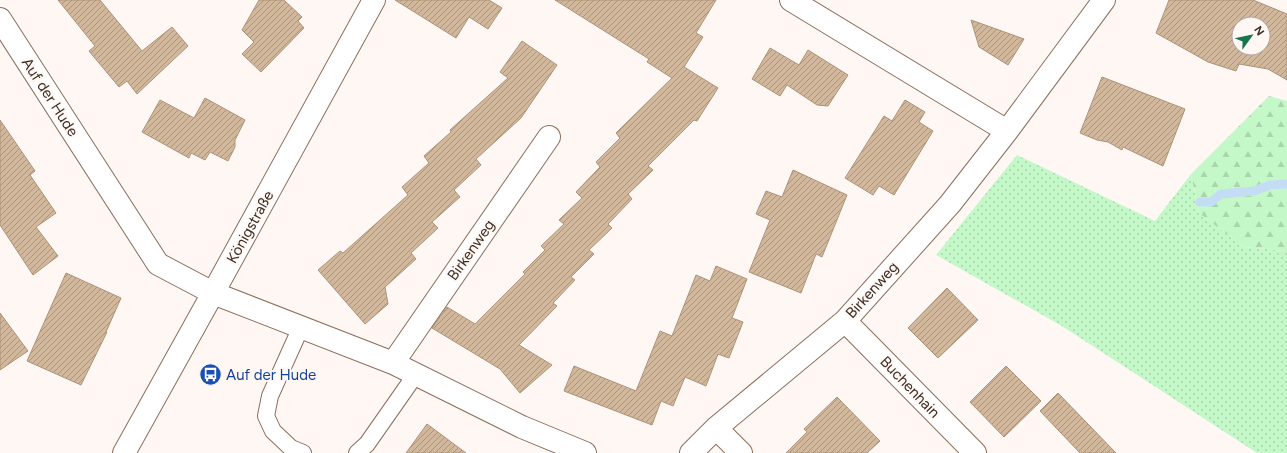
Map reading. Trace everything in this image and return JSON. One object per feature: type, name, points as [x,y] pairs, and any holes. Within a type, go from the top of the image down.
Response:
[{"type":"street","name":"Königstraße","points":[[124,453],[374,0]]},
{"type":"street","points":[[790,0],[1007,131]]},
{"type":"street","name":"Birkenweg","points":[[691,453],[716,428],[845,321],[950,204],[1007,131],[1104,0]]},
{"type":"street","name":"Auf der Hude","points":[[0,18],[158,264],[213,293]]},
{"type":"street","name":"Birkenweg","points":[[393,363],[549,137]]},
{"type":"street","points":[[213,293],[393,363],[522,427],[584,453]]},
{"type":"street","name":"Buchenhain","points":[[845,321],[975,453]]},
{"type":"street","points":[[716,428],[741,453]]},
{"type":"lane","points":[[301,327],[270,396],[266,416],[274,431],[291,448],[303,453]]},
{"type":"lane","points":[[356,453],[367,444],[416,374]]},
{"type":"green space","points":[[1269,96],[1287,101],[1287,251],[1244,247],[1199,213],[1191,174]]},
{"type":"green space","points":[[1017,155],[1155,221],[1191,174],[1199,213],[1244,247],[1287,251],[1287,453],[1257,453],[1062,326],[936,255]]},
{"type":"building","points":[[58,0],[100,0],[142,51],[172,27],[188,46],[137,94],[127,81],[119,87],[89,51],[95,46]]},
{"type":"building","points":[[259,0],[284,0],[302,17],[298,21],[304,28],[261,72],[242,54],[254,42],[242,30]]},
{"type":"building","points":[[395,0],[489,0],[502,8],[488,29],[469,17],[456,38]]},
{"type":"building","points":[[555,0],[716,0],[696,33],[703,37],[684,67],[718,88],[697,121],[694,120],[648,166],[653,170],[628,194],[632,199],[608,224],[612,228],[589,250],[594,254],[571,277],[575,280],[553,303],[557,306],[519,345],[552,365],[520,393],[500,369],[432,328],[447,307],[475,324],[525,274],[523,272],[545,250],[541,246],[564,224],[559,220],[582,198],[576,192],[600,167],[596,162],[620,138],[616,133],[672,78],[647,62],[649,59]]},
{"type":"building","points":[[1169,0],[1253,0],[1287,14],[1287,80],[1268,69],[1239,64],[1236,71],[1208,62],[1156,33]]},
{"type":"building","points":[[971,20],[1024,39],[1008,65],[979,47]]},
{"type":"building","points":[[522,41],[557,65],[521,118],[476,159],[481,165],[454,190],[460,197],[432,222],[438,228],[411,253],[416,259],[385,287],[388,304],[365,324],[318,270],[340,251],[343,253],[408,195],[402,187],[429,163],[424,156],[451,132],[450,130],[508,78],[500,72]]},
{"type":"building","points":[[770,48],[799,65],[808,50],[848,75],[828,106],[817,105],[787,85],[780,96],[752,79]]},
{"type":"building","points":[[1102,77],[1185,109],[1163,166],[1123,147],[1122,150],[1108,142],[1097,140],[1080,133]]},
{"type":"building","points":[[205,98],[245,120],[235,140],[235,147],[228,161],[210,152],[205,160],[191,153],[189,158],[142,132],[160,100],[194,118]]},
{"type":"building","points":[[905,100],[925,112],[919,122],[933,131],[894,195],[879,186],[873,195],[845,178],[884,116],[892,121]]},
{"type":"building","points":[[0,120],[35,171],[30,175],[56,213],[36,227],[58,256],[33,275],[0,225]]},
{"type":"building","points":[[793,170],[847,195],[822,257],[816,254],[801,293],[749,272],[770,220],[756,214],[766,191],[782,197]]},
{"type":"building","points":[[716,266],[747,279],[732,318],[743,322],[729,358],[718,354],[706,386],[685,377],[673,406],[661,401],[652,425],[564,391],[574,366],[636,391],[660,331],[672,336],[696,275],[710,281]]},
{"type":"building","points":[[66,273],[121,298],[107,332],[81,385],[27,361]]},
{"type":"building","points":[[947,288],[978,320],[938,358],[908,328]]},
{"type":"building","points":[[0,313],[28,351],[0,370]]},
{"type":"building","points":[[1006,366],[1041,401],[1004,437],[970,402]]},
{"type":"building","points":[[1058,393],[1116,453],[1080,453],[1040,411]]},
{"type":"building","points":[[837,397],[880,441],[867,453],[786,453],[807,432],[804,429]]},
{"type":"building","points":[[427,424],[466,453],[406,453]]},
{"type":"waterway","points":[[1200,202],[1211,202],[1221,194],[1254,191],[1270,185],[1287,184]]},
{"type":"place","name":"Auf der Hude","points":[[211,375]]}]
